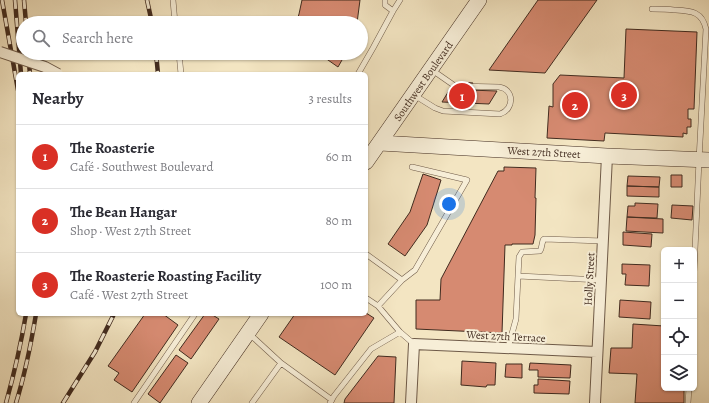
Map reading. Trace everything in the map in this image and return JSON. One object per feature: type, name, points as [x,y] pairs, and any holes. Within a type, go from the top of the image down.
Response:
[{"type":"street","name":"Southwest Boulevard","points":[[368,159],[479,0]]},
{"type":"street","points":[[0,52],[16,57]]},
{"type":"street","points":[[24,60],[45,67],[54,72]]},
{"type":"street","name":"West 27th Street","points":[[380,143],[704,160]]},
{"type":"street","name":"Holly Street","points":[[594,403],[607,156]]},
{"type":"street","points":[[199,403],[259,316]]},
{"type":"street","points":[[411,403],[414,344]]},
{"type":"street","name":"West 27th Terrace","points":[[414,344],[597,352]]},
{"type":"lane","points":[[173,0],[174,16]]},
{"type":"lane","points":[[385,0],[385,5],[393,11]]},
{"type":"lane","points":[[368,57],[400,0]]},
{"type":"lane","points":[[652,8],[690,10],[701,17],[705,23],[704,160],[696,247]]},
{"type":"lane","points":[[179,60],[181,72]]},
{"type":"lane","points":[[359,72],[366,60]]},
{"type":"lane","points":[[414,94],[435,108],[443,111],[500,114],[509,108],[509,94],[504,89],[455,86],[431,69]]},
{"type":"lane","points":[[378,306],[402,280],[415,270],[467,180],[412,167]]},
{"type":"lane","points":[[508,348],[516,319],[519,257],[522,252],[540,251],[544,239],[602,241]]},
{"type":"lane","points":[[368,255],[402,280]]},
{"type":"lane","points":[[518,276],[601,280]]},
{"type":"lane","points":[[368,299],[378,306],[400,332],[414,344]]},
{"type":"lane","points":[[134,403],[194,316]]},
{"type":"lane","points":[[247,333],[256,338],[281,363],[331,402],[370,349],[400,332]]},
{"type":"lane","points":[[252,403],[281,363]]},
{"type":"lane","points":[[688,403],[689,391]]},
{"type":"building","points":[[302,0],[360,0],[358,16],[298,16]]},
{"type":"building","points":[[538,0],[597,0],[545,73],[489,70]]},
{"type":"building","points":[[626,29],[697,32],[694,109],[688,109],[688,119],[691,119],[691,127],[687,127],[687,134],[683,133],[683,137],[605,133],[604,141],[547,138],[549,106],[553,107],[553,84],[560,75],[624,78]]},
{"type":"building","points":[[328,60],[342,60],[338,67]]},
{"type":"building","points":[[462,82],[473,83],[468,90],[497,91],[489,104],[442,102],[450,89],[457,90]]},
{"type":"building","points":[[504,167],[536,168],[536,198],[535,235],[533,244],[505,245],[502,333],[416,329],[416,300],[440,300],[441,279],[498,171],[504,171]]},
{"type":"building","points":[[423,174],[441,180],[427,225],[405,256],[388,244],[410,212]]},
{"type":"building","points":[[671,175],[682,175],[682,187],[671,187]]},
{"type":"building","points":[[628,176],[660,177],[659,187],[627,186]]},
{"type":"building","points":[[627,186],[659,187],[659,197],[627,196]]},
{"type":"building","points":[[635,203],[658,204],[657,218],[627,217],[628,206],[635,206]]},
{"type":"building","points":[[672,205],[693,206],[692,220],[671,218]]},
{"type":"building","points":[[627,217],[663,219],[663,233],[626,231]]},
{"type":"building","points":[[623,232],[652,234],[651,247],[623,245]]},
{"type":"building","points":[[622,264],[650,265],[649,286],[625,285],[626,274],[622,274]]},
{"type":"building","points":[[620,300],[651,302],[650,319],[619,317]]},
{"type":"building","points":[[368,314],[374,318],[335,375],[279,337],[294,316],[368,316]]},
{"type":"building","points":[[144,316],[166,316],[178,325],[132,392],[114,380],[119,373],[108,366]]},
{"type":"building","points":[[204,316],[214,316],[219,319],[191,359],[179,350]]},
{"type":"building","points":[[633,324],[661,326],[661,391],[684,391],[684,403],[635,403],[637,374],[609,373],[611,348],[632,348]]},
{"type":"building","points":[[176,355],[188,363],[160,403],[148,394]]},
{"type":"building","points":[[378,356],[396,357],[394,403],[344,403],[345,399]]},
{"type":"building","points":[[462,361],[496,363],[495,385],[487,385],[486,387],[461,385]]},
{"type":"building","points":[[530,363],[571,365],[570,378],[538,377],[538,370],[529,370]]},
{"type":"building","points":[[506,364],[522,364],[522,378],[505,377]]},
{"type":"building","points":[[538,379],[570,381],[569,394],[534,393],[534,385],[538,385]]},
{"type":"railway","points":[[2,0],[16,79]]},
{"type":"railway","points":[[15,0],[16,16]]},
{"type":"railway","points":[[24,0],[25,16]]},
{"type":"railway","points":[[147,0],[150,16]]},
{"type":"railway","points":[[20,60],[21,72]]},
{"type":"railway","points":[[29,60],[30,72]]},
{"type":"railway","points":[[157,60],[158,72]]},
{"type":"railway","points":[[6,403],[26,316]]},
{"type":"railway","points":[[16,403],[28,359],[36,316]]},
{"type":"railway","points":[[63,403],[95,352],[113,316]]},
{"type":"place","name":"The Roasterie Roasting Facility","points":[[624,95]]},
{"type":"place","name":"The Roasterie","points":[[462,96]]},
{"type":"place","name":"The Bean Hangar","points":[[575,105]]}]
